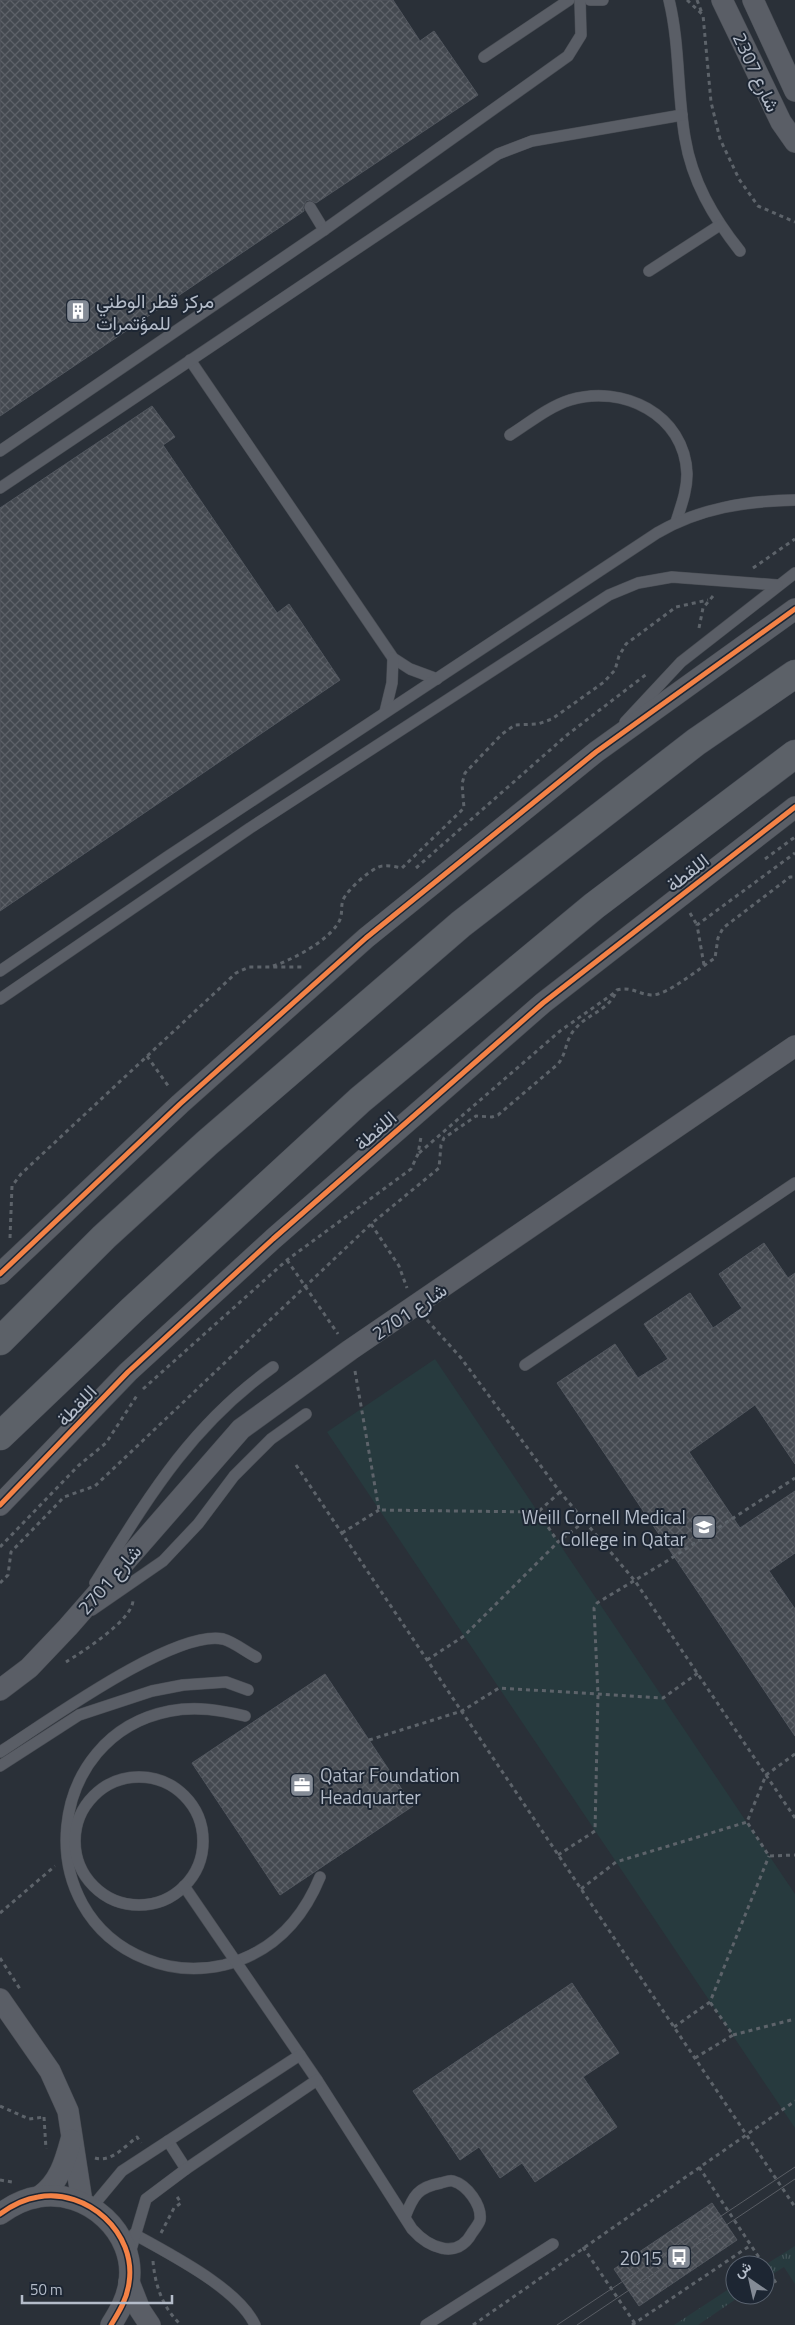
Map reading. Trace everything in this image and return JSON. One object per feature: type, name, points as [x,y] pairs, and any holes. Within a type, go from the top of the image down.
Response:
[{"type":"main road","points":[[0,1342],[104,1238],[207,1143],[461,924],[696,742],[795,674]]},
{"type":"main road","name":"اللقطة","points":[[0,1436],[132,1310],[360,1100],[616,889],[795,754]]},
{"type":"street","name":"شارع 2307","points":[[722,0],[781,122],[795,142]]},
{"type":"street","name":"شارع 2307","points":[[753,0],[795,91]]},
{"type":"street","points":[[0,1274],[180,1104],[366,938],[596,752],[795,609]]},
{"type":"street","name":"اللقطة","points":[[0,1506],[128,1372],[280,1232],[543,1003],[795,807]]},
{"type":"street","name":"شارع 2701","points":[[0,1690],[29,1668],[68,1627],[241,1429],[350,1350],[795,1046]]},
{"type":"street","name":"شارع 2701","points":[[0,1673],[68,1627]]},
{"type":"street","points":[[0,1999],[50,2071],[68,2111],[87,2204]]},
{"type":"street","points":[[0,2214],[29,2193],[58,2179],[66,2160],[73,2133]]},
{"type":"street","points":[[0,2201],[29,2193],[62,2196],[87,2204],[109,2220],[121,2239],[128,2259],[129,2282],[123,2305],[111,2325]]},
{"type":"street","points":[[129,2282],[140,2310],[150,2325]]},
{"type":"lane","points":[[484,57],[569,0]]},
{"type":"lane","points":[[0,451],[324,230],[568,56],[581,35],[580,0]]},
{"type":"lane","points":[[590,0],[603,0]]},
{"type":"lane","points":[[669,0],[676,35],[682,115],[690,161],[698,184],[720,225],[740,251]]},
{"type":"lane","points":[[0,488],[498,154],[532,141],[682,115]]},
{"type":"lane","points":[[310,207],[324,230]]},
{"type":"lane","points":[[649,271],[720,225]]},
{"type":"lane","points":[[190,360],[394,658],[410,669],[437,679]]},
{"type":"lane","points":[[510,435],[555,406],[568,400],[597,395],[626,398],[659,415],[676,435],[685,459],[687,484],[676,522]]},
{"type":"lane","points":[[0,971],[385,712],[676,522],[692,515],[727,506],[795,500]]},
{"type":"lane","points":[[596,752],[681,662],[777,585],[795,573]]},
{"type":"lane","points":[[0,999],[250,828],[609,596],[638,582],[672,577],[777,585]]},
{"type":"lane","points":[[385,712],[392,683],[394,658]]},
{"type":"lane","points":[[525,1365],[795,1183]]},
{"type":"lane","points":[[68,1627],[180,1453],[240,1390],[273,1366]]},
{"type":"lane","points":[[68,1627],[163,1561],[198,1524],[234,1476],[271,1439],[306,1414]]},
{"type":"lane","points":[[0,1752],[112,1679],[177,1645],[222,1639],[256,1657]]},
{"type":"lane","points":[[0,1766],[79,1715],[152,1690],[190,1684],[226,1682],[248,1690]]},
{"type":"lane","points":[[245,1716],[209,1709],[169,1711],[150,1717],[115,1736],[92,1760],[78,1783],[66,1821],[71,1855],[72,1880],[90,1916],[104,1931],[125,1948],[156,1963],[175,1967],[202,1968],[236,1962],[272,1944],[288,1930],[301,1914],[320,1877]]},
{"type":"lane","points":[[130,1777],[158,1780],[171,1785],[188,1799],[199,1817],[203,1831],[200,1861],[184,1886],[158,1902],[143,1905],[113,1900],[89,1882],[71,1855],[77,1825],[83,1810],[92,1798],[116,1781],[130,1777]]},
{"type":"lane","points":[[184,1886],[317,2080],[405,2217],[423,2241],[438,2249],[451,2249],[468,2241],[480,2220],[477,2203],[466,2188],[452,2181],[427,2185],[412,2198],[405,2217]]},
{"type":"lane","points":[[87,2204],[122,2171],[300,2055]]},
{"type":"lane","points":[[128,2259],[146,2199],[186,2169],[317,2080]]},
{"type":"lane","points":[[168,2141],[186,2169]]},
{"type":"lane","points":[[134,2234],[221,2287],[251,2318],[255,2325]]},
{"type":"lane","points":[[426,2325],[553,2244]]},
{"type":"path","points":[[687,0],[703,15]]},
{"type":"path","points":[[698,0],[703,15],[711,102],[720,139],[739,179],[758,206],[795,222]]},
{"type":"path","points":[[697,633],[703,608],[709,600],[795,539]]},
{"type":"path","points":[[270,968],[298,957],[336,927],[343,915],[342,902],[347,892],[370,872],[381,866],[402,868],[454,820],[464,808],[462,784],[465,773],[502,734],[515,725],[538,724],[552,719],[604,682],[615,670],[626,644],[676,607],[709,600]]},
{"type":"path","points":[[412,872],[567,735],[650,671]]},
{"type":"path","points":[[763,860],[795,838]]},
{"type":"path","points":[[697,925],[795,853]]},
{"type":"path","points":[[418,1154],[560,1031],[617,990],[626,988],[651,995],[663,992],[715,958],[718,938],[723,928],[790,876],[795,877]]},
{"type":"path","points":[[682,919],[698,907]]},
{"type":"path","points":[[690,912],[697,925],[704,965]]},
{"type":"path","points":[[6,1247],[10,1237],[12,1186],[21,1174],[236,973],[248,967],[301,968],[306,966]]},
{"type":"path","points":[[0,1583],[8,1575],[11,1552],[64,1497],[95,1486],[371,1224],[439,1168],[441,1145],[444,1138],[476,1116],[492,1117],[498,1115],[558,1064],[563,1058],[566,1040],[576,1027],[607,1007],[614,999],[617,990]]},
{"type":"path","points":[[147,1056],[180,1104]]},
{"type":"path","points":[[117,1414],[287,1260],[411,1169],[418,1154],[421,1137],[425,1131]]},
{"type":"path","points":[[371,1224],[399,1266],[415,1306],[461,1358],[560,1492],[635,1581],[795,1818]]},
{"type":"path","points":[[287,1260],[326,1316]]},
{"type":"path","points":[[350,1350],[379,1510]]},
{"type":"path","points":[[0,1547],[78,1466],[106,1443],[138,1393]]},
{"type":"path","points":[[296,1465],[795,2207]]},
{"type":"path","points":[[558,1855],[595,1831],[598,1694],[594,1608],[601,1600],[635,1581],[795,1478]]},
{"type":"path","points":[[342,1533],[379,1510],[538,1512],[560,1492]]},
{"type":"path","points":[[538,1512],[558,1542]]},
{"type":"path","points":[[427,1660],[464,1636],[558,1542],[585,1521]]},
{"type":"path","points":[[61,1664],[88,1648],[132,1609],[133,1600],[123,1589]]},
{"type":"path","points":[[369,1740],[462,1711],[499,1688],[663,1698],[698,1674]]},
{"type":"path","points":[[747,1822],[766,1775],[795,1754]]},
{"type":"path","points":[[747,1822],[770,1856]]},
{"type":"path","points":[[581,1889],[616,1862],[747,1822]]},
{"type":"path","points":[[0,1913],[71,1855]]},
{"type":"path","points":[[770,1856],[795,1855]]},
{"type":"path","points":[[674,2027],[710,2002],[770,1856]]},
{"type":"path","points":[[710,2002],[733,2036]]},
{"type":"path","points":[[695,2058],[733,2036],[795,2020]]},
{"type":"path","points":[[472,2325],[795,2101]]},
{"type":"path","points":[[0,2106],[29,2119],[68,2111]]},
{"type":"path","points":[[44,2117],[45,2156]]},
{"type":"path","points":[[699,2167],[758,2255]]},
{"type":"path","points":[[0,2180],[29,2193]]},
{"type":"path","points":[[583,2247],[634,2324],[751,2245]]},
{"type":"path","points":[[775,2281],[778,2286]]},
{"type":"green space","points":[[435,1359],[795,1894],[795,2128],[327,1432]]},
{"type":"green space","points":[[795,2246],[795,2284],[784,2267],[775,2273],[775,2259]]},
{"type":"green space","points":[[725,2292],[725,2305],[727,2305],[698,2325],[674,2325]]},
{"type":"building","name":"مركز قطر الوطني للمؤتمرات","points":[[0,0],[393,0],[420,41],[434,31],[478,95],[316,203],[310,200],[306,201],[303,207],[304,211],[0,416]]},
{"type":"building","points":[[152,406],[175,437],[163,445],[277,613],[289,604],[340,680],[0,911],[0,508]]},
{"type":"building","points":[[764,1243],[788,1278],[795,1273],[795,1464],[755,1405],[689,1452],[740,1528],[795,1491],[795,1553],[769,1571],[795,1609],[795,1736],[557,1383],[615,1344],[638,1378],[668,1359],[644,1324],[690,1293],[713,1328],[742,1308],[719,1274]]},
{"type":"building","name":"Qatar Foundation Headquarter","points":[[325,1674],[413,1806],[280,1895],[192,1763]]},
{"type":"building","points":[[572,1983],[619,2053],[583,2077],[617,2127],[535,2182],[522,2163],[500,2178],[479,2147],[460,2160],[413,2091]]},
{"type":"building","points":[[712,2203],[737,2240],[639,2306],[614,2269]]},
{"type":"tram line","points":[[557,2325],[795,2167]]},
{"type":"tram line","points":[[577,2325],[795,2179]]},
{"type":"cycle path","points":[[0,1274],[180,1104],[366,938],[596,752],[795,609]]},
{"type":"cycle path","points":[[0,1505],[128,1372],[273,1239],[543,1003],[795,807]]},
{"type":"cycle path","points":[[0,2214],[28,2199],[56,2196],[74,2200],[90,2207],[105,2218],[117,2231],[125,2247],[129,2265],[129,2283],[126,2294],[120,2310],[111,2325]]},
{"type":"place","name":"مركز قطر الوطني للمؤتمرات","points":[[78,311]]},
{"type":"place","name":"Weill Cornell Medical College in Qatar","points":[[704,1527]]},
{"type":"place","name":"Qatar Foundation Headquarter","points":[[302,1785]]},
{"type":"place","name":"2015","points":[[679,2257]]}]
